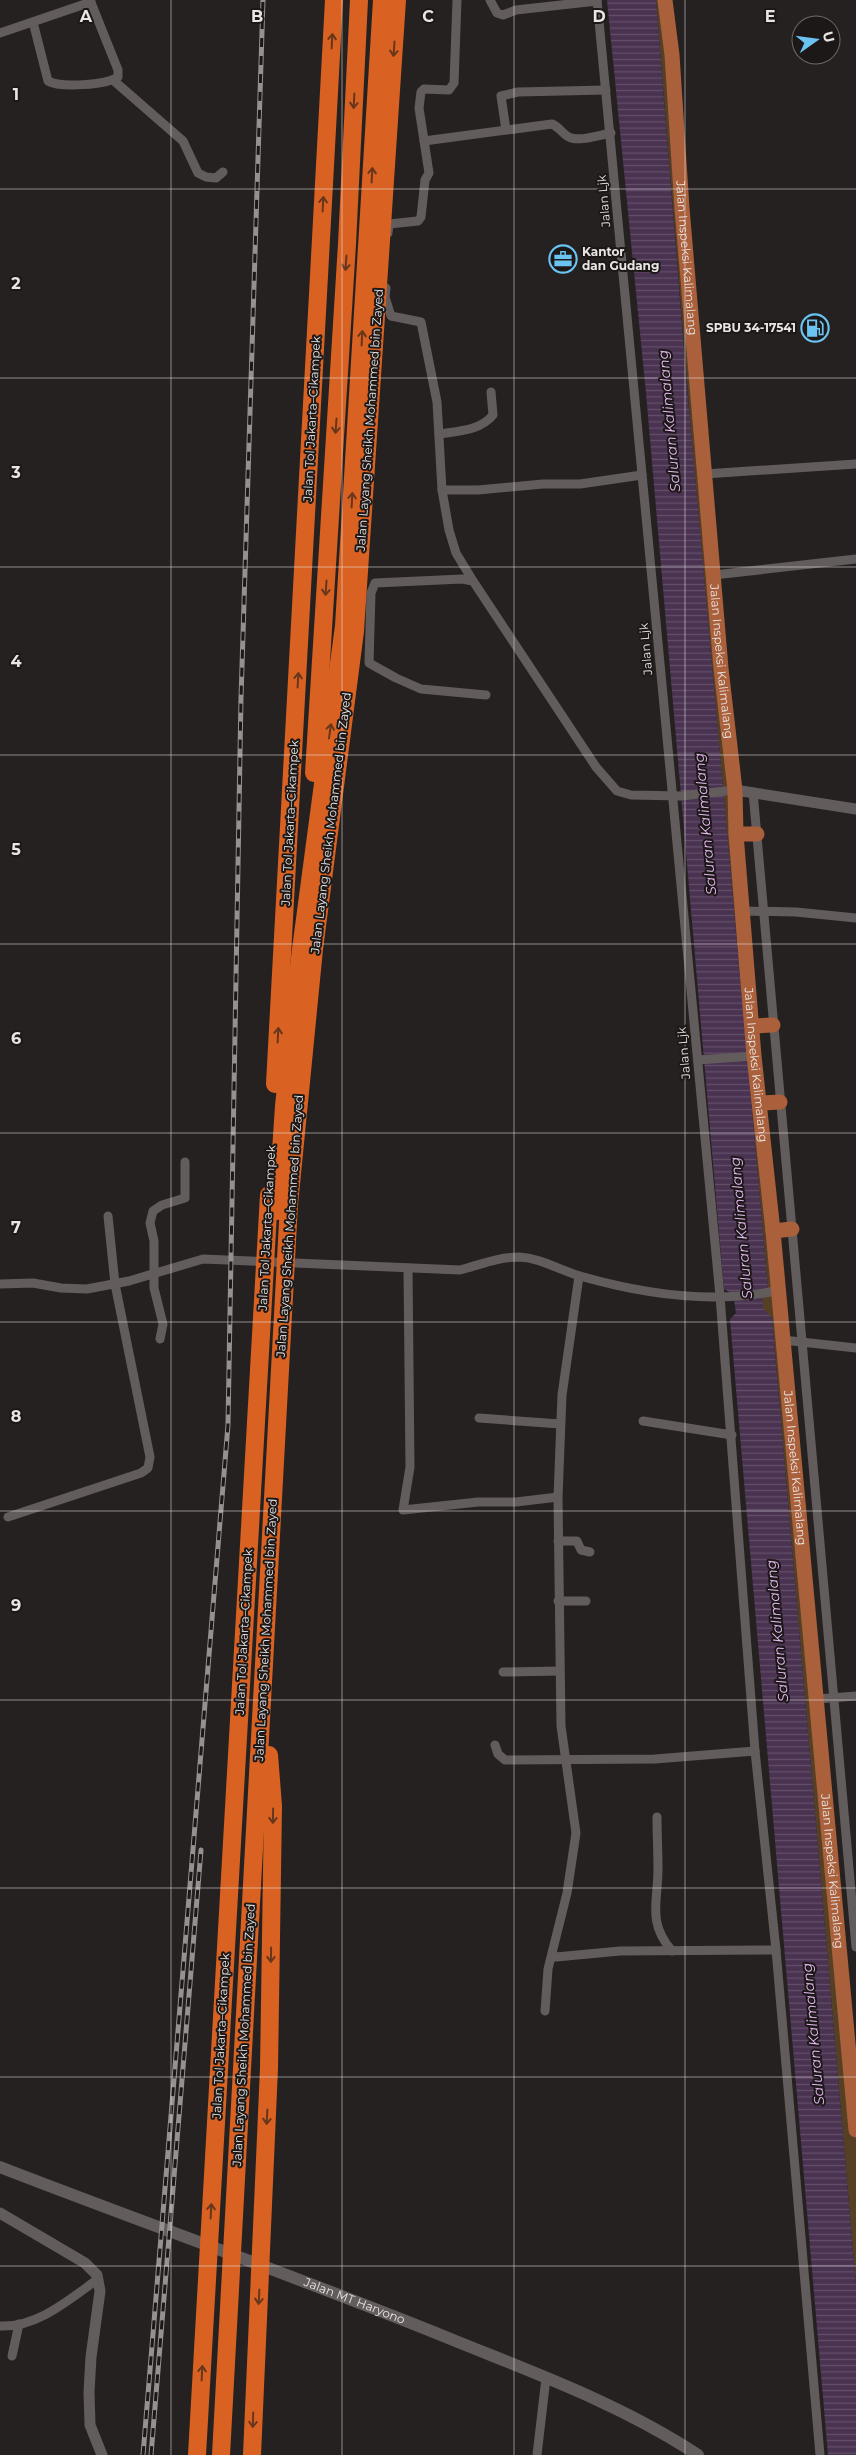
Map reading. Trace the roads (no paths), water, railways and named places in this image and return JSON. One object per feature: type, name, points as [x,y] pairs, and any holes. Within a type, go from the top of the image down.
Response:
[{"type":"highway","name":"Jalan Tol Jakarta–Cikampek","points":[[197,2455],[296,722],[334,0]]},
{"type":"highway","name":"Jalan Tol Jakarta–Cikampek","points":[[226,2455],[288,1169],[347,244],[359,0]]},
{"type":"highway","name":"Jalan Layang Sheikh Mohammed bin Zayed","points":[[211,2455],[284,1106],[301,949],[344,626],[382,0]]},
{"type":"highway","name":"Jalan Layang Sheikh Mohammed bin Zayed","points":[[221,2455],[289,1204],[314,949],[356,631],[397,0]]},
{"type":"highway","points":[[252,2455],[269,2068],[273,1816],[263,1698]]},
{"type":"main road","name":"Jalan Inspeksi Kalimalang","points":[[665,0],[672,55],[688,282],[714,575],[730,790],[736,834],[753,1026],[752,1056],[761,1103],[856,2130]]},
{"type":"main road","points":[[736,834],[757,834]]},
{"type":"main road","points":[[753,1026],[773,1026]]},
{"type":"main road","points":[[761,1103],[780,1102]]},
{"type":"main road","points":[[773,1230],[792,1230]]},
{"type":"main road","name":"Jalan MT Haryono","points":[[0,2167],[385,2312],[546,2378],[606,2403],[668,2435],[698,2455]]},
{"type":"street","points":[[457,0],[454,83],[449,90],[424,89],[421,92],[419,108],[429,173],[425,180],[421,217],[418,221],[389,224],[385,297],[391,316],[422,322],[437,402],[442,490],[449,530],[456,553],[607,781],[617,791],[631,795],[676,796],[730,790],[856,809]]},
{"type":"street","points":[[490,0],[497,13],[504,15],[516,10],[597,1]]},
{"type":"street","points":[[0,33],[91,1],[118,70],[118,77],[102,83],[65,84],[48,80],[33,22]]},
{"type":"street","name":"Jalan Ljk","points":[[597,1],[642,475],[676,796],[700,1060],[732,1435],[755,1751],[776,1950],[820,2455]]},
{"type":"street","points":[[113,80],[183,141],[198,173],[206,177],[216,178],[223,172]]},
{"type":"street","points":[[506,130],[501,96],[518,92],[606,90]]},
{"type":"street","points":[[424,141],[552,124],[559,126],[565,135],[572,138],[610,133]]},
{"type":"street","points":[[439,434],[468,430],[489,420],[493,415],[491,392]]},
{"type":"street","points":[[705,474],[856,464]]},
{"type":"street","points":[[442,490],[478,490],[543,484],[580,484],[642,475]]},
{"type":"street","points":[[714,575],[856,559]]},
{"type":"street","points":[[473,581],[462,579],[375,583],[371,593],[369,663],[421,689],[486,695]]},
{"type":"street","name":"Jalan Inspeksi Kalimalang","points":[[753,792],[856,1947]]},
{"type":"street","points":[[742,911],[796,912],[856,918]]},
{"type":"street","points":[[700,1060],[752,1056]]},
{"type":"street","points":[[160,1339],[162,1324],[154,1288],[154,1241],[150,1223],[153,1210],[162,1204],[185,1198],[185,1162]]},
{"type":"street","points":[[8,1518],[141,1473],[148,1468],[150,1458],[115,1284],[108,1216]]},
{"type":"street","points":[[0,1284],[33,1284],[87,1289],[115,1284],[203,1259],[460,1270],[487,1261],[521,1257],[535,1259],[579,1276],[653,1292],[730,1298],[779,1290]]},
{"type":"street","points":[[408,1268],[410,1467],[403,1510],[478,1502],[516,1502],[558,1497]]},
{"type":"street","points":[[545,2011],[548,1969],[574,1862],[576,1833],[561,1726],[558,1497],[560,1424],[579,1276]]},
{"type":"street","points":[[783,1340],[856,1348]]},
{"type":"street","points":[[479,1418],[560,1424]]},
{"type":"street","points":[[643,1420],[732,1435]]},
{"type":"street","points":[[558,1541],[578,1542],[581,1550],[590,1552]]},
{"type":"street","points":[[558,1601],[586,1601]]},
{"type":"street","points":[[503,1672],[559,1671]]},
{"type":"street","points":[[817,1699],[856,1696]]},
{"type":"street","points":[[495,1744],[498,1754],[505,1760],[655,1759],[755,1751]]},
{"type":"street","points":[[657,1817],[658,1869],[655,1915],[661,1939],[672,1951]]},
{"type":"street","points":[[553,1954],[556,1957],[620,1951],[776,1950]]},
{"type":"street","points":[[0,2213],[85,2263],[94,2270],[98,2279],[100,2291],[91,2357],[89,2392],[90,2426],[102,2455]]},
{"type":"street","points":[[0,2326],[20,2324],[51,2311],[98,2279]]},
{"type":"street","points":[[12,2356],[20,2324]]},
{"type":"street","points":[[537,2455],[546,2378]]},
{"type":"water","name":"Saluran Kalimalang","points":[[607,0],[656,0],[687,387],[768,1288],[763,1294],[763,1308],[772,1318],[856,2285],[856,2455],[828,2455],[730,1319],[736,1313],[733,1294],[724,1289],[646,393]]},
{"type":"railway","points":[[143,2455],[228,1425],[241,698],[263,0]]},
{"type":"railway","points":[[151,2455],[201,1850]]},
{"type":"place","name":"Kantor dan Gudang","points":[[563,259]]},
{"type":"place","name":"SPBU 34-17541","points":[[815,328]]}]
